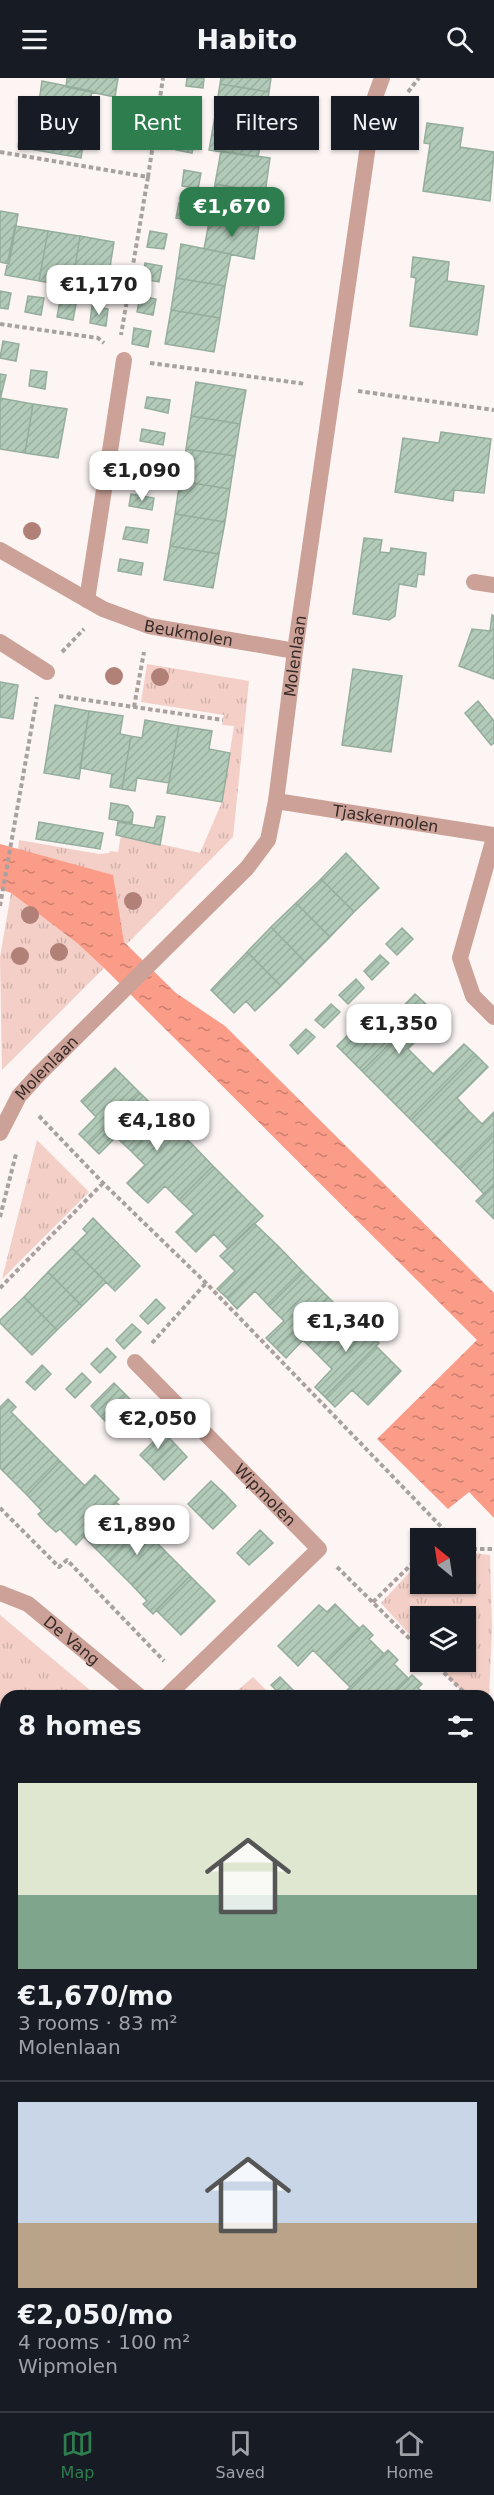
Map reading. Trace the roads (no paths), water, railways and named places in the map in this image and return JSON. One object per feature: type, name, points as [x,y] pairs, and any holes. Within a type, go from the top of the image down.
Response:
[{"type":"street","name":"Molenlaan","points":[[0,1133],[19,1096],[247,868],[268,840],[276,801],[295,651],[375,97],[382,78]]},
{"type":"street","points":[[87,600],[121,356]]},
{"type":"street","name":"Beukmolen","points":[[0,550],[103,609],[149,626],[295,651]]},
{"type":"street","points":[[474,582],[494,585]]},
{"type":"street","points":[[0,642],[46,672]]},
{"type":"street","name":"Tjaskermolen","points":[[276,801],[494,837],[460,958],[473,996],[494,1017]]},
{"type":"street","name":"Wipmolen","points":[[135,1362],[319,1549],[173,1690]]},
{"type":"street","name":"De Vang","points":[[0,1593],[28,1604],[132,1690]]},
{"type":"water","points":[[0,844],[113,875],[124,942],[176,993],[225,1026],[494,1293],[494,1518],[469,1492],[448,1509],[377,1439],[477,1340],[104,968],[77,943],[11,893],[0,889]]}]
